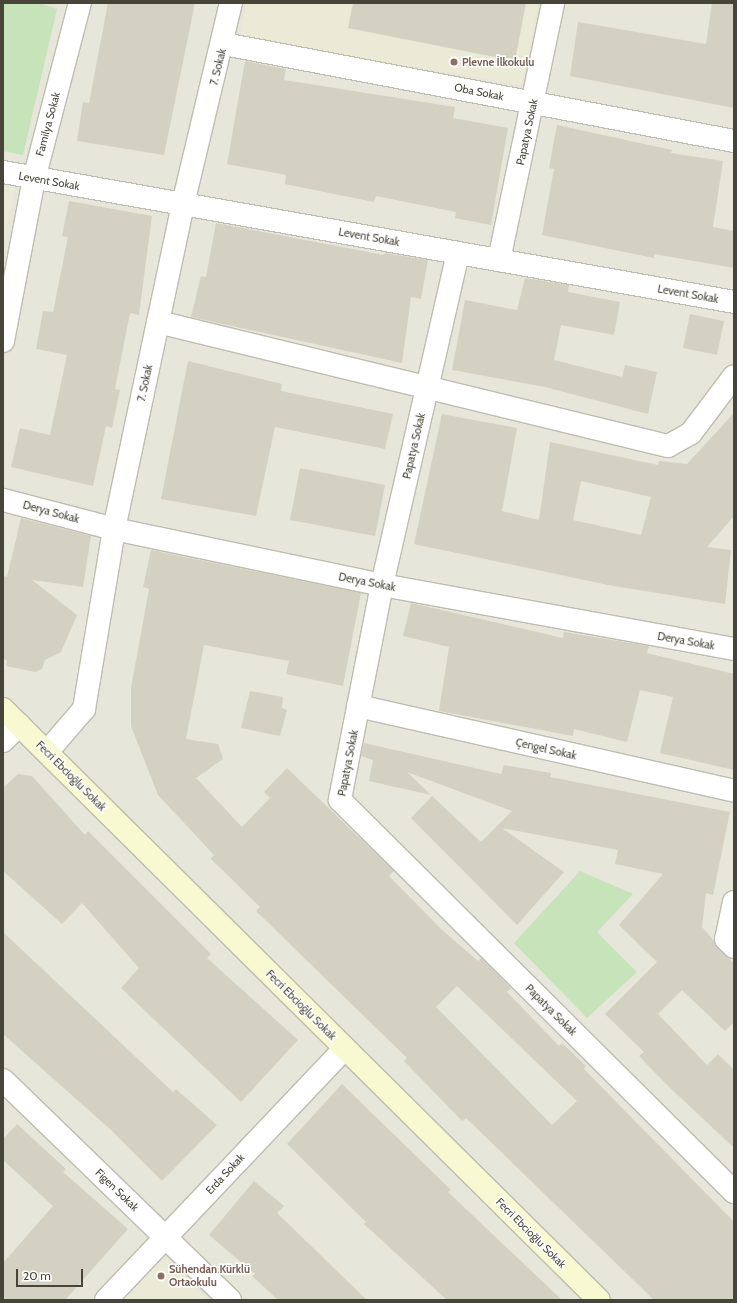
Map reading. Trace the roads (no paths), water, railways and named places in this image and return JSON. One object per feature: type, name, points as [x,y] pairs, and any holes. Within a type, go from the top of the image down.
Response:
[{"type":"street","name":"Familya Sokak","points":[[3,341],[34,179],[80,3]]},
{"type":"street","name":"7. Sokak","points":[[47,752],[84,709],[114,529],[183,204],[224,44],[231,3]]},
{"type":"street","name":"Papatya Sokak","points":[[499,260],[554,3]]},
{"type":"street","name":"Oba Sokak","points":[[224,44],[734,141]]},
{"type":"street","name":"Levent Sokak","points":[[3,172],[34,179],[734,302]]},
{"type":"street","name":"Papatya Sokak","points":[[458,253],[382,585],[340,800],[734,1192]]},
{"type":"street","points":[[158,322],[428,385],[668,446],[691,433],[734,376]]},
{"type":"street","name":"Derya Sokak","points":[[3,500],[114,529],[382,585],[734,649]]},
{"type":"street","name":"Çengel Sokak","points":[[358,706],[734,791]]},
{"type":"street","name":"Fecri Ebcioğlu Sokak","points":[[3,709],[599,1300]]},
{"type":"street","points":[[3,741],[19,725]]},
{"type":"street","points":[[734,902],[726,939],[734,947]]},
{"type":"street","name":"Erda Sokak","points":[[106,1300],[345,1048]]},
{"type":"street","name":"Figen Sokak","points":[[7,1091],[230,1300]]},
{"type":"place","name":"Plevne İlkokulu","points":[[454,62]]},
{"type":"place","name":"Sühendan Kürklü Ortaokulu","points":[[161,1276]]}]
